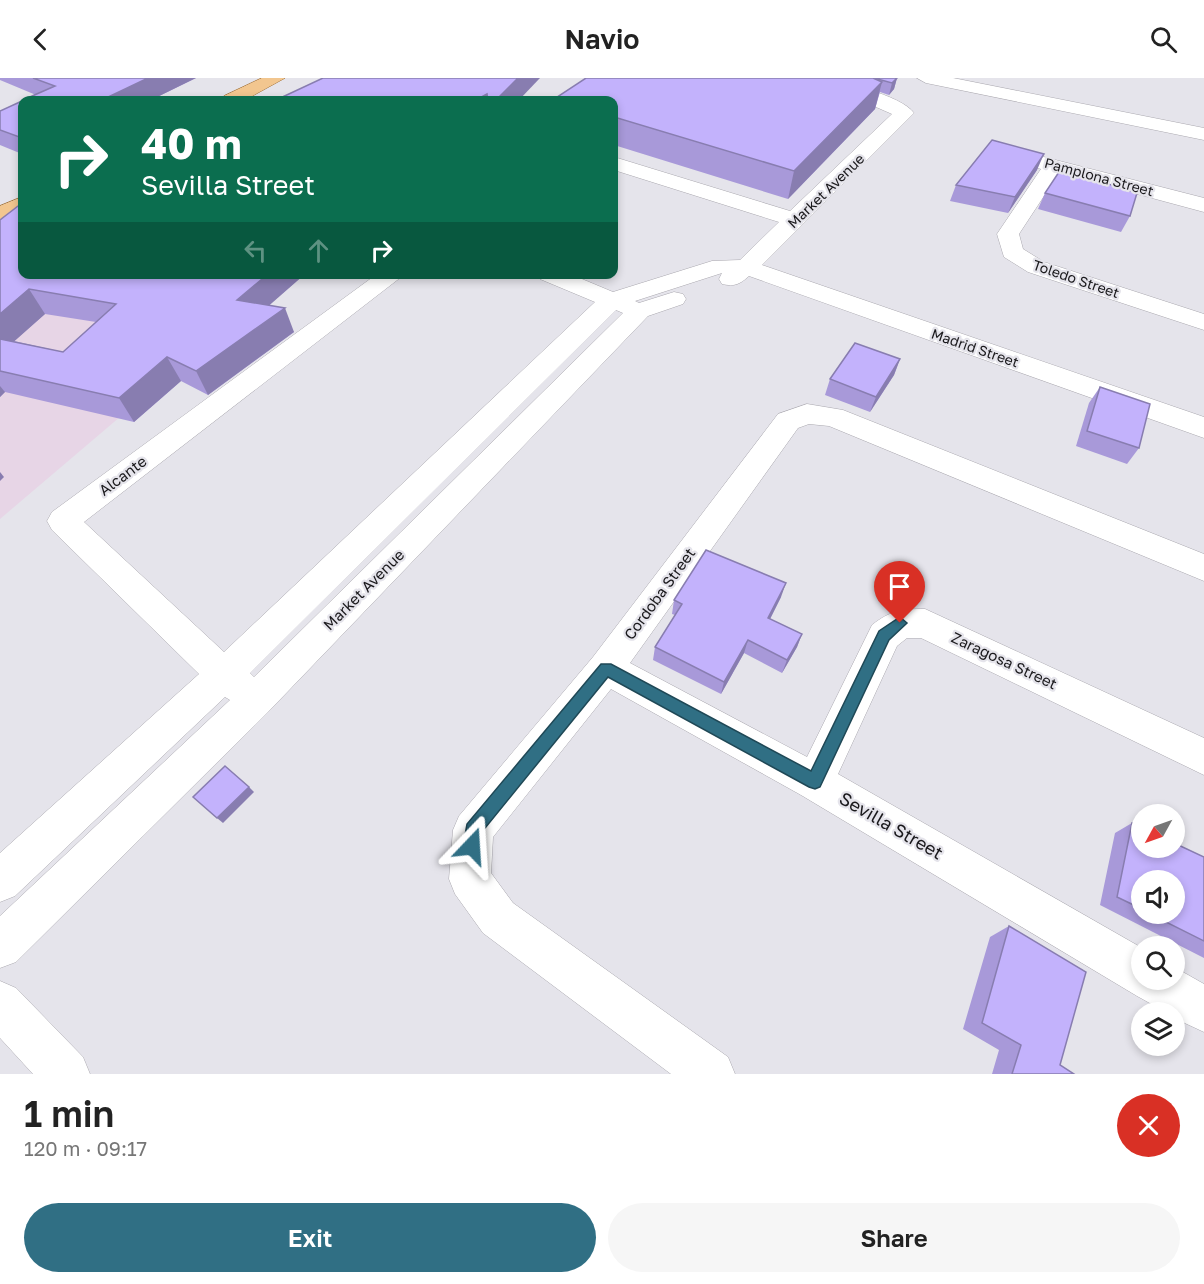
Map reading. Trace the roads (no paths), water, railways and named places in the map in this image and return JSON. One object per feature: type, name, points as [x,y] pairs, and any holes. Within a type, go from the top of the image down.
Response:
[{"type":"main road","points":[[239,96],[276,78]]},
{"type":"main road","points":[[0,215],[18,206]]},
{"type":"street","name":"Market Avenue","points":[[0,881],[626,305],[734,278],[904,113],[896,107],[876,100],[794,78]]},
{"type":"street","points":[[926,78],[1204,134]]},
{"type":"street","name":"Pamplona Street","points":[[1014,155],[1204,204]]},
{"type":"street","points":[[618,164],[795,220]]},
{"type":"street","name":"Toledo Street","points":[[1053,166],[1008,234],[1012,252],[1035,267],[1204,322]]},
{"type":"street","name":"Madrid Street","points":[[746,267],[1204,428]]},
{"type":"street","name":"Alcante","points":[[256,699],[224,675],[63,521],[386,279]]},
{"type":"street","points":[[561,279],[626,305]]},
{"type":"street","name":"Market Avenue","points":[[0,946],[256,699],[626,305]]},
{"type":"street","name":"Cordoba Street","points":[[711,1074],[498,918],[470,879],[473,830],[606,668],[788,421],[807,414],[833,417],[1204,568]]},
{"type":"street","name":"Zaragosa Street","points":[[815,782],[884,636],[900,623],[925,624],[1204,757]]},
{"type":"street","name":"Sevilla Street","points":[[606,668],[815,782],[1131,967]]},
{"type":"street","points":[[1171,990],[1204,1009]]},
{"type":"street","points":[[0,1004],[66,1074]]}]
